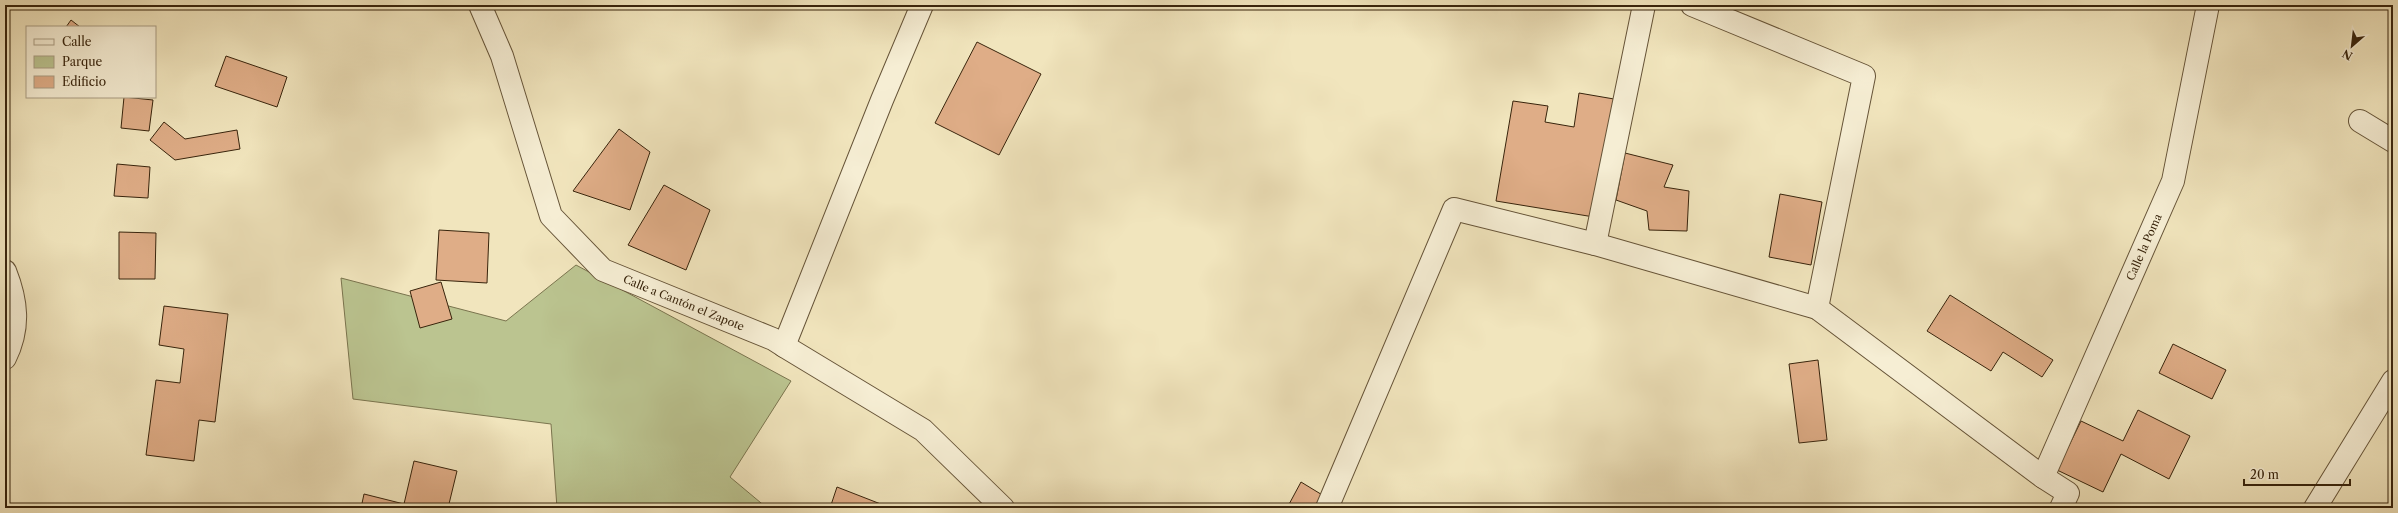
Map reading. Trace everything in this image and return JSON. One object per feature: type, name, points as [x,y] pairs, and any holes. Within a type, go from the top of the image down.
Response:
[{"type":"street","name":"Calle a Cantón el Zapote","points":[[480,5],[502,56],[552,216],[603,270],[773,339],[924,430],[1003,508]]},
{"type":"street","points":[[784,346],[882,100],[922,5]]},
{"type":"street","points":[[1596,244],[1644,5]]},
{"type":"street","points":[[1692,5],[1864,76],[1817,308]]},
{"type":"street","name":"Calle la Poma","points":[[2044,477],[2173,181],[2208,5]]},
{"type":"street","points":[[2360,121],[2393,141]]},
{"type":"street","points":[[1327,508],[1454,209],[1596,244],[1817,308],[2044,477],[2068,493],[2061,508]]},
{"type":"street","points":[[5,271],[16,308],[12,344],[5,358]]},
{"type":"street","points":[[2315,508],[2393,381]]},
{"type":"green space","points":[[576,265],[791,381],[730,477],[767,508],[557,508],[551,424],[353,399],[341,278],[506,321]]},
{"type":"building","points":[[71,20],[79,26],[67,26]]},
{"type":"building","points":[[977,42],[1041,74],[999,155],[935,123]]},
{"type":"building","points":[[226,56],[287,77],[277,107],[215,86]]},
{"type":"building","points":[[1579,93],[1614,99],[1594,217],[1496,201],[1513,101],[1548,106],[1545,122],[1574,127]]},
{"type":"building","points":[[124,98],[153,100],[149,131],[121,128]]},
{"type":"building","points":[[164,122],[185,139],[237,130],[240,149],[175,160],[150,140]]},
{"type":"building","points":[[619,129],[650,152],[630,210],[573,191]]},
{"type":"building","points":[[1625,153],[1673,165],[1664,187],[1689,191],[1687,231],[1649,230],[1647,211],[1616,200]]},
{"type":"building","points":[[117,164],[150,167],[148,198],[114,196]]},
{"type":"building","points":[[664,185],[710,210],[686,270],[628,245]]},
{"type":"building","points":[[1780,194],[1822,202],[1811,265],[1769,257]]},
{"type":"building","points":[[439,230],[489,233],[487,283],[436,280]]},
{"type":"building","points":[[119,232],[156,233],[155,279],[119,279]]},
{"type":"building","points":[[441,282],[452,319],[420,328],[410,291]]},
{"type":"building","points":[[1950,295],[2053,360],[2042,377],[2003,352],[1991,371],[1927,331]]},
{"type":"building","points":[[164,306],[228,314],[215,422],[199,420],[194,461],[146,455],[156,380],[180,383],[184,349],[159,345]]},
{"type":"building","points":[[2173,344],[2226,370],[2212,399],[2159,373]]},
{"type":"building","points":[[1818,360],[1827,440],[1799,443],[1789,364]]},
{"type":"building","points":[[2138,410],[2190,436],[2169,479],[2121,454],[2103,492],[2057,470],[2081,421],[2123,441]]},
{"type":"building","points":[[414,461],[457,471],[448,508],[361,508],[364,494],[404,504]]},
{"type":"building","points":[[1301,482],[1324,496],[1317,508],[1287,508]]},
{"type":"building","points":[[837,487],[891,508],[830,508]]}]
